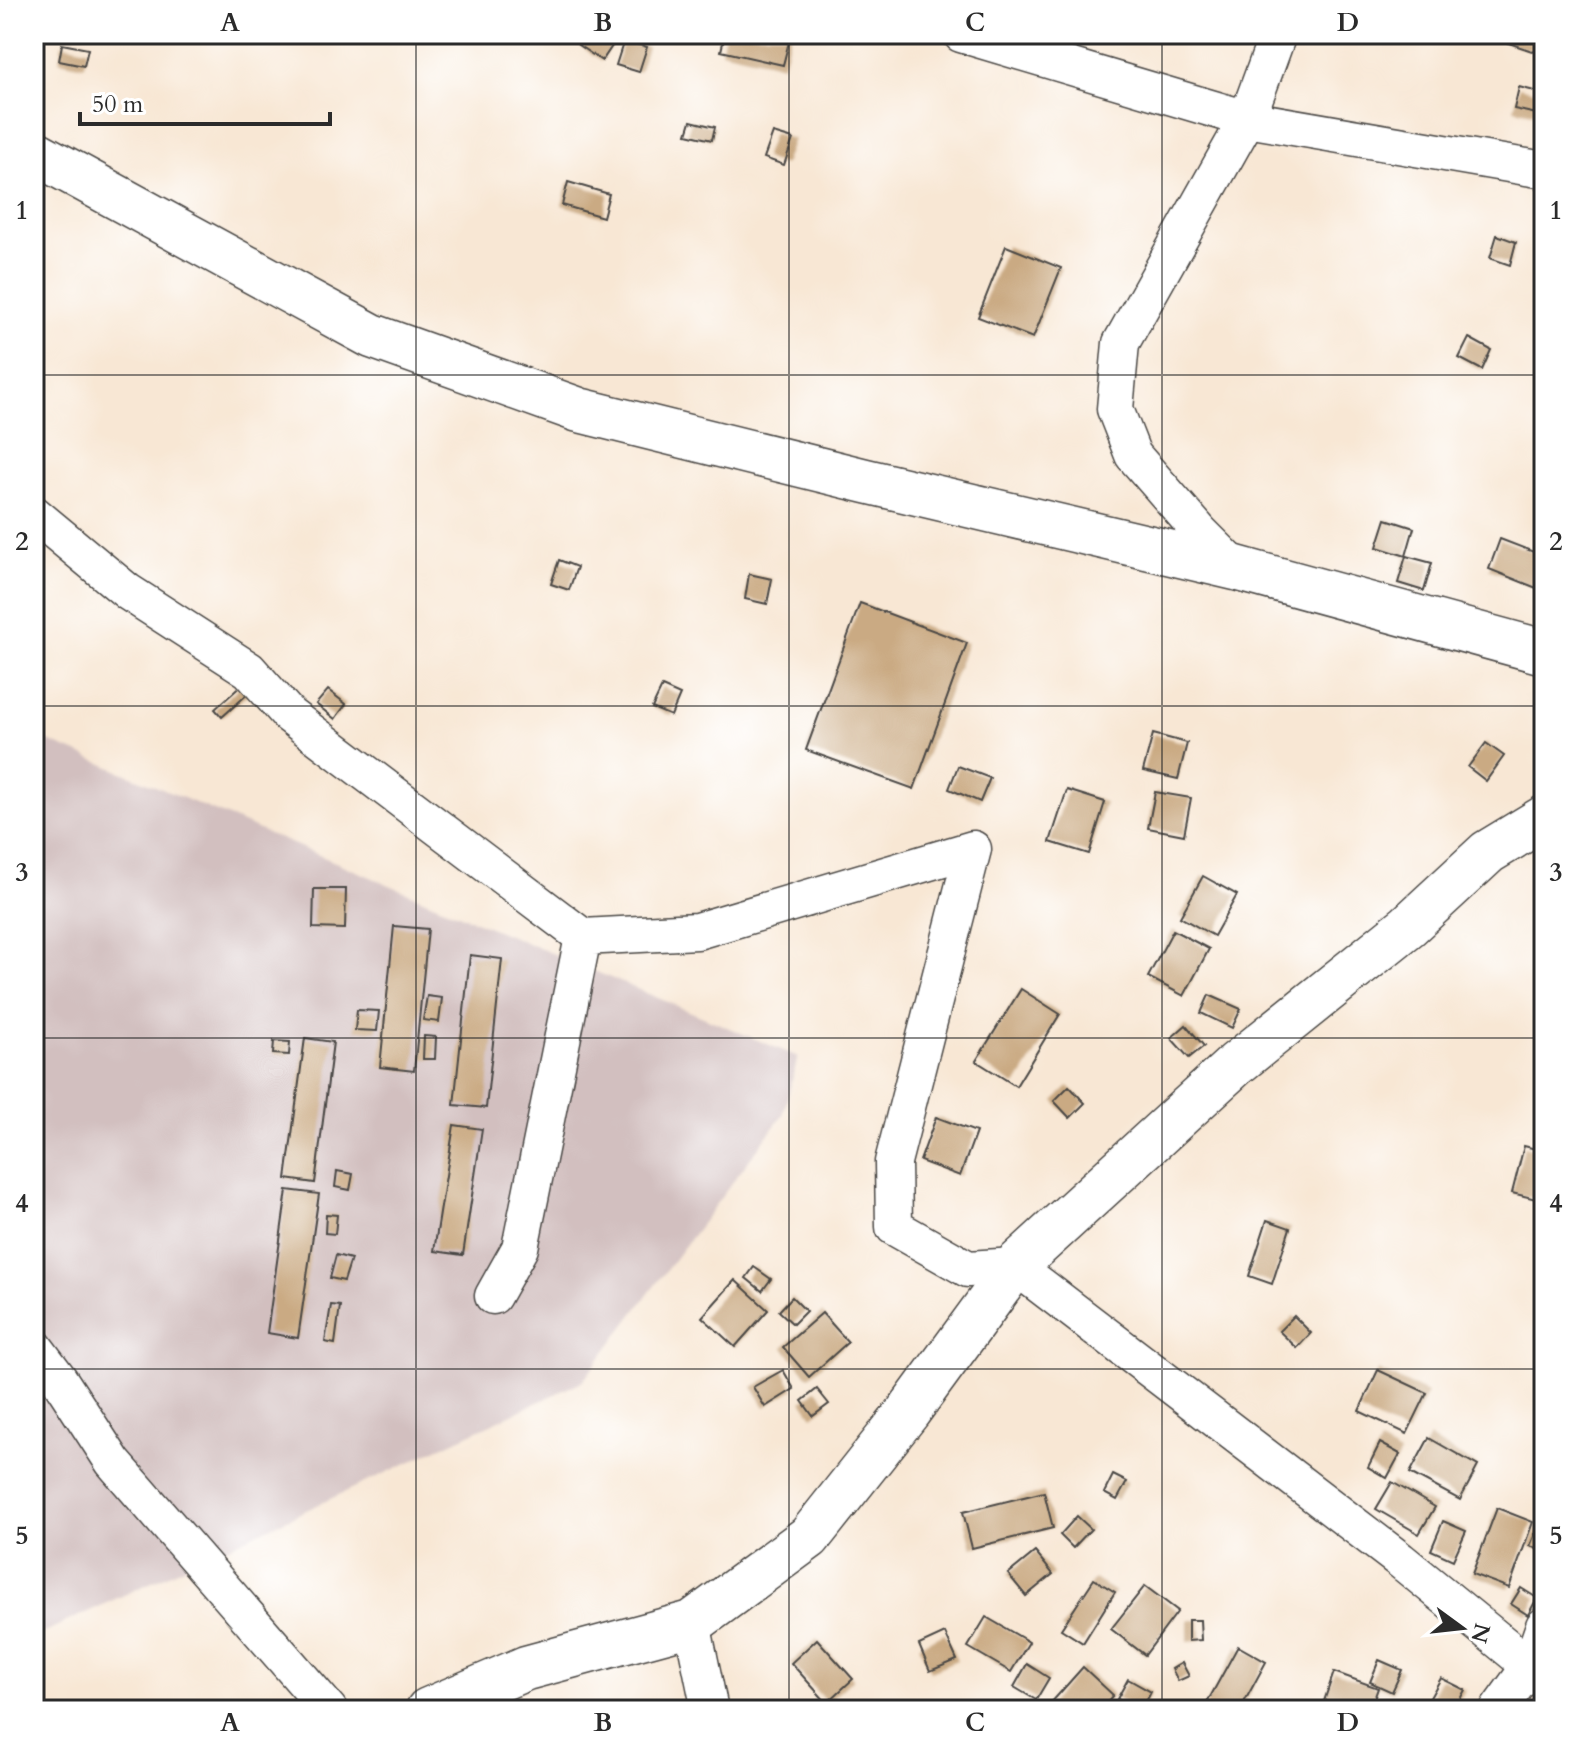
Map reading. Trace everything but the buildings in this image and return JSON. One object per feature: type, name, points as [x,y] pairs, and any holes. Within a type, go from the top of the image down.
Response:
[{"type":"main road","points":[[34,152],[372,336],[579,410],[1236,568],[1544,652]]},
{"type":"main road","points":[[428,1710],[526,1668],[692,1623],[809,1537],[908,1412],[1015,1266],[1236,1064],[1408,926],[1488,852],[1544,818]]},
{"type":"street","points":[[961,34],[1247,119],[1544,170]]},
{"type":"street","points":[[1236,568],[1133,455],[1115,409],[1121,343],[1247,119],[1278,34]]},
{"type":"street","points":[[34,514],[128,592],[249,670],[289,715],[583,937],[697,931],[973,849],[893,1162],[894,1227],[968,1269],[1015,1266],[1400,1560],[1537,1674]]},
{"type":"street","points":[[493,1296],[520,1248],[583,937]]},
{"type":"street","points":[[34,1346],[113,1462],[329,1710]]},
{"type":"street","points":[[692,1623],[710,1710]]},
{"type":"street","points":[[1498,1710],[1537,1674],[1544,1626]]},
{"type":"shaded area","points":[[34,735],[798,1057],[783,1115],[583,1381],[34,1637]]}]
